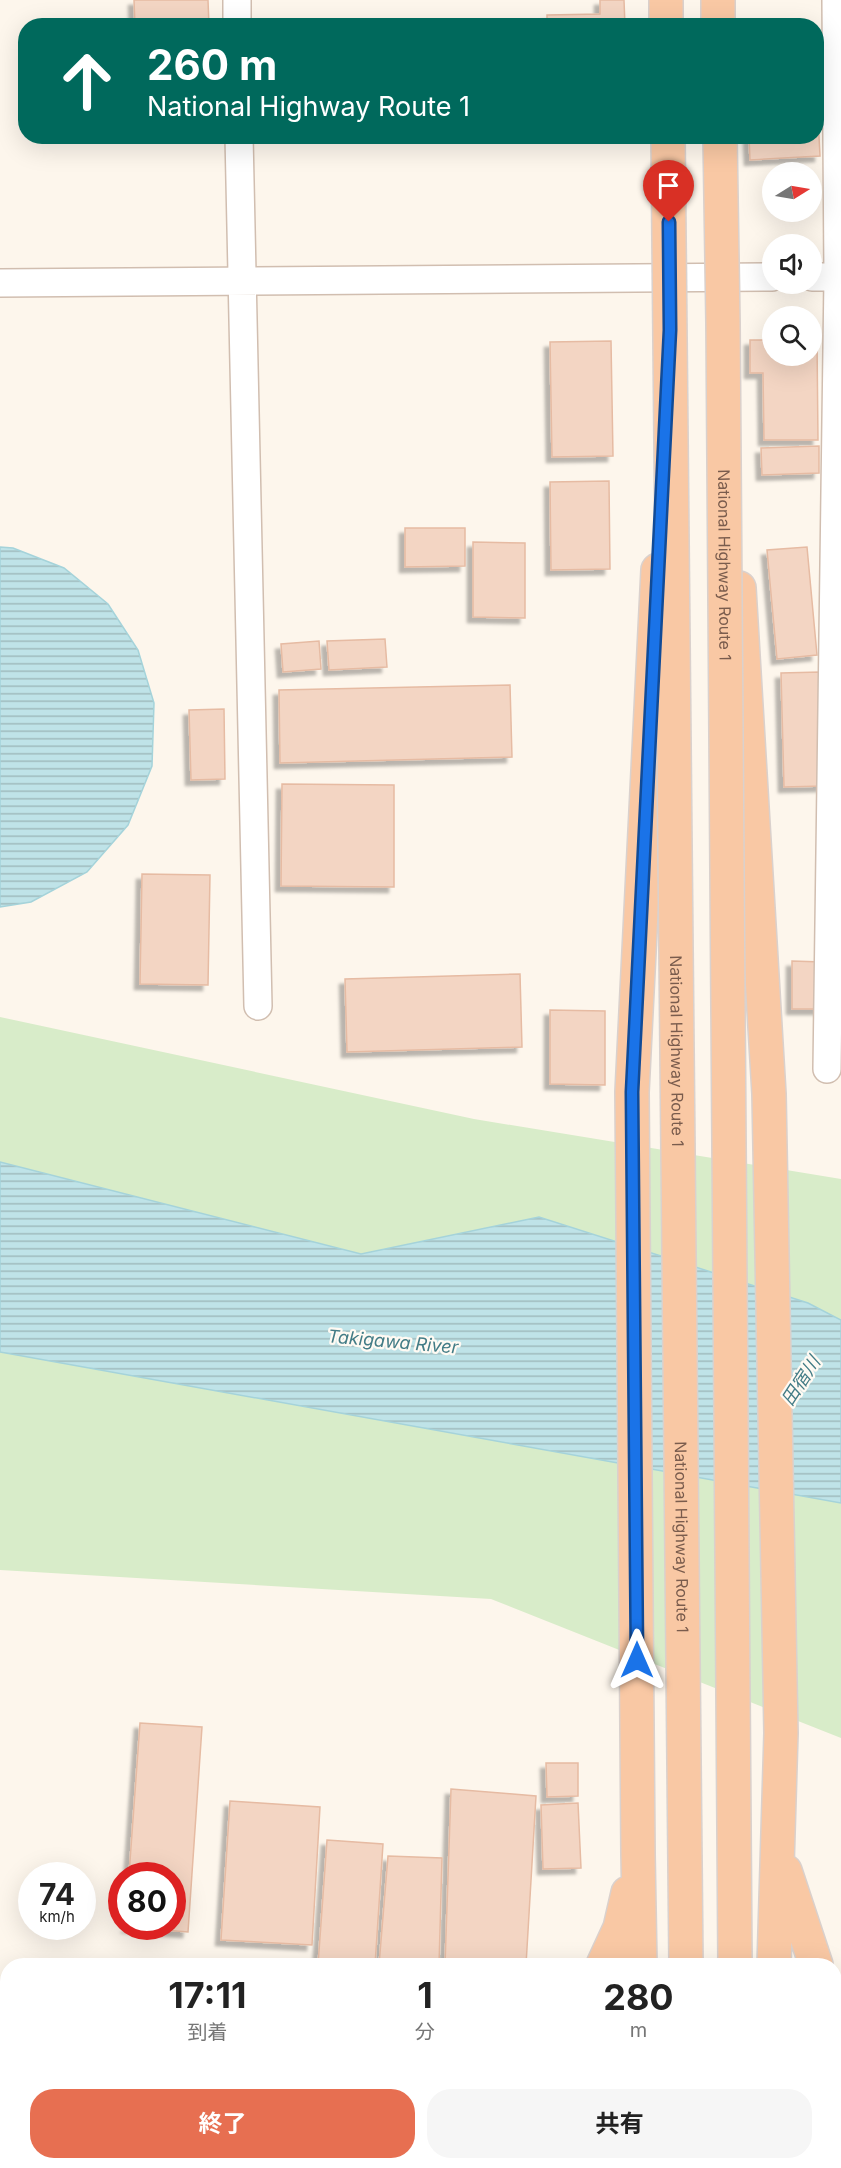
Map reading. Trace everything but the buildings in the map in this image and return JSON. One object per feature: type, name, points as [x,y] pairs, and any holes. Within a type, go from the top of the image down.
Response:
[{"type":"highway","points":[[666,0],[666,18]]},
{"type":"highway","points":[[718,0],[718,18]]},
{"type":"highway","name":"National Highway Route 1","points":[[668,144],[686,1958]]},
{"type":"highway","name":"National Highway Route 1","points":[[720,144],[735,1958]]},
{"type":"highway","points":[[723,323],[769,1094],[781,1733],[774,1958]]},
{"type":"highway","points":[[640,1958],[632,1092],[670,330]]},
{"type":"highway","points":[[779,1853],[814,1958]]},
{"type":"highway","points":[[606,1958],[620,1928],[638,1854]]},
{"type":"street","points":[[237,0],[237,18]]},
{"type":"street","points":[[827,1069],[840,277],[836,0]]},
{"type":"street","points":[[239,144],[240,282],[258,1006]]},
{"type":"street","points":[[822,277],[840,277]]},
{"type":"street","points":[[0,283],[762,278]]},
{"type":"green space","points":[[0,1017],[474,1119],[841,1179],[841,1738],[491,1599],[0,1570]]},
{"type":"water","points":[[0,547],[13,548],[64,568],[108,604],[138,650],[154,703],[152,766],[128,825],[87,872],[31,902],[0,907]]},
{"type":"water","points":[[0,1162],[361,1254],[539,1217],[808,1303],[841,1320],[841,1503],[0,1352]]},
{"type":"route","points":[[637,1660],[632,1092],[670,330],[669,222]]},
{"type":"water label","name":"Takigawa River","points":[[393,1342]]},
{"type":"water label","name":"田宿川","points":[[801,1381]]}]
